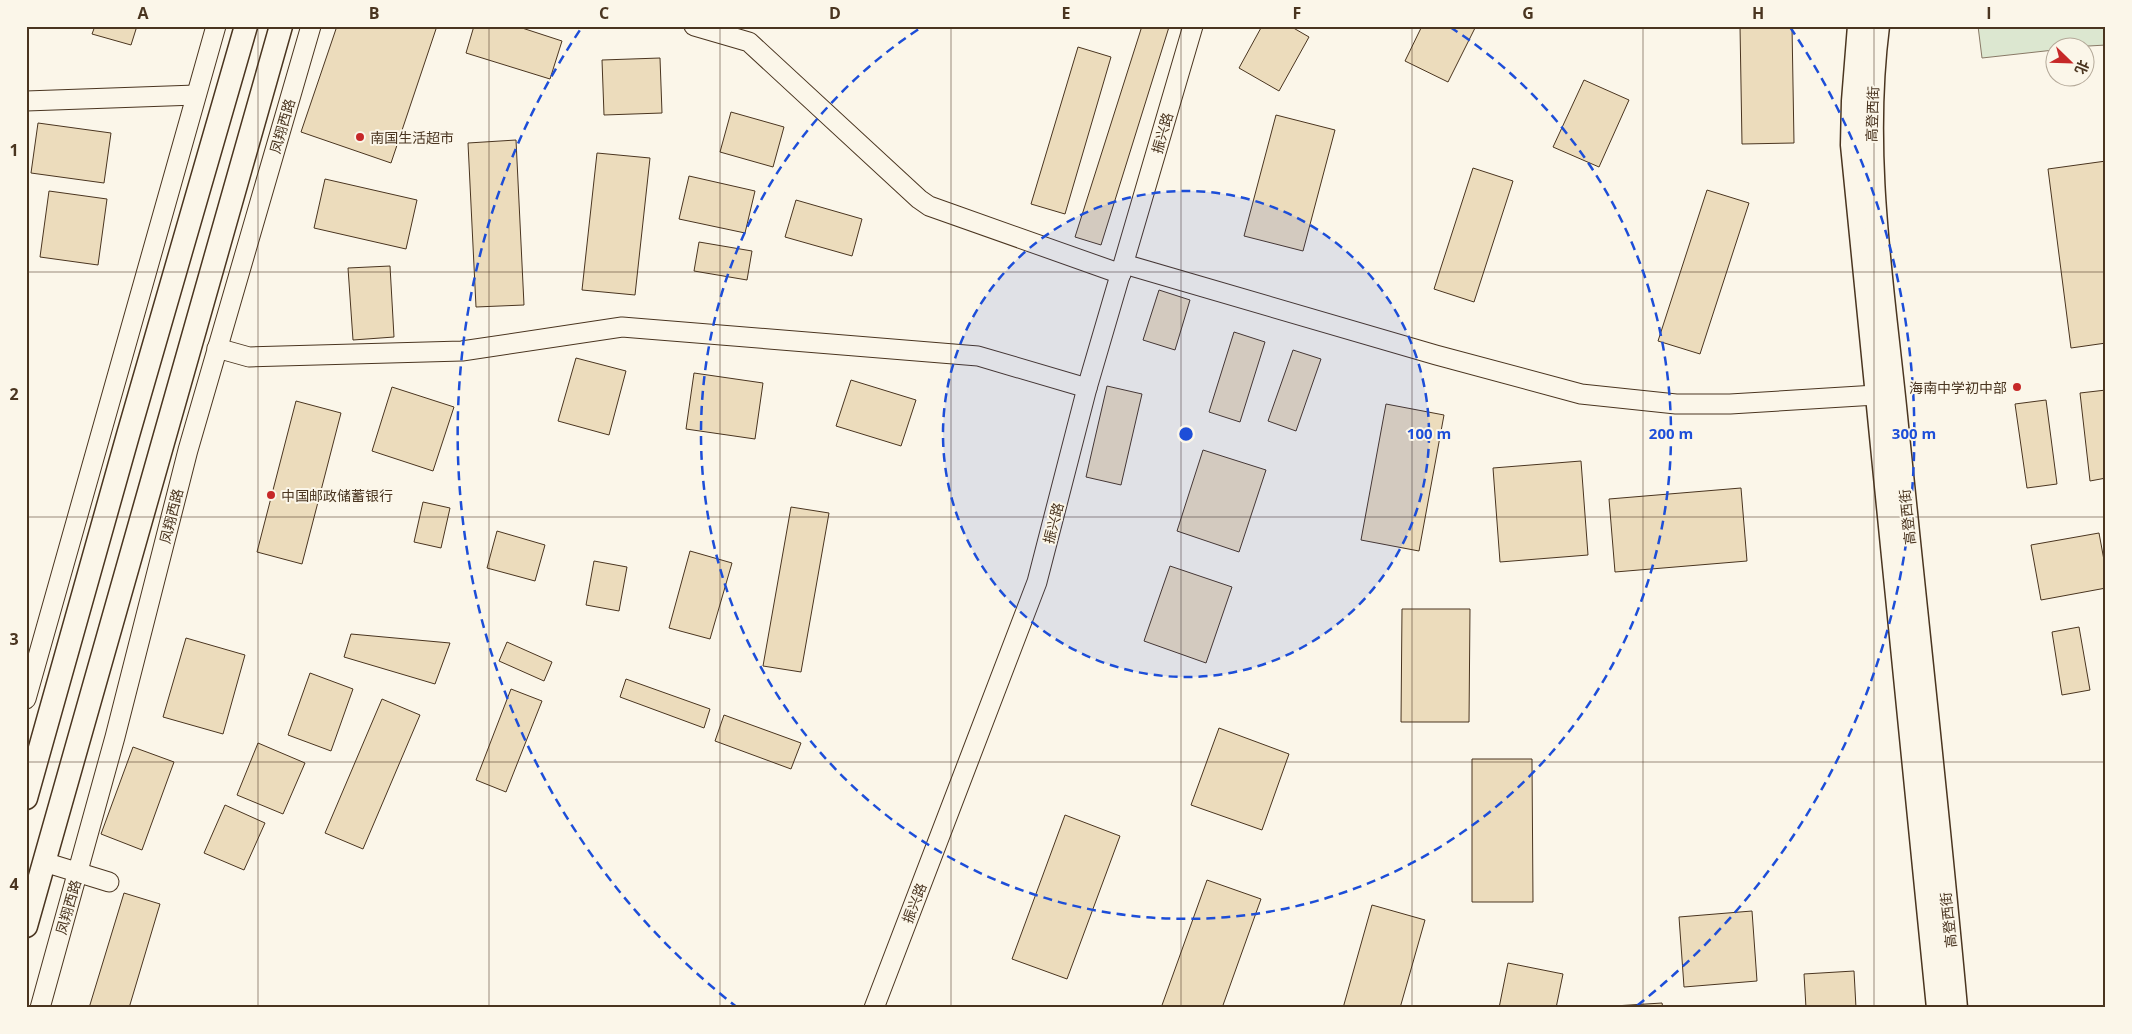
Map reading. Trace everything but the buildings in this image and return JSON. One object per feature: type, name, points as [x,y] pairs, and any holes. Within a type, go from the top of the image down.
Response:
[{"type":"main road","points":[[26,798],[246,26]]},
{"type":"main road","name":"凤翔西路","points":[[26,926],[281,26]]},
{"type":"main road","name":"高登西街","points":[[1859,26],[1852,101],[1852,145],[1938,1008]]},
{"type":"main road","name":"高登西街","points":[[1878,26],[1874,58],[1871,144],[1877,236],[1956,1008]]},
{"type":"street","points":[[26,699],[216,26]]},
{"type":"street","name":"凤翔西路","points":[[40,1008],[115,737],[188,450],[311,26]]},
{"type":"street","points":[[694,26],[749,42],[919,199],[929,206],[1122,269],[1581,394],[1676,404],[1738,404],[1876,395]]},
{"type":"street","name":"振兴路","points":[[874,1008],[1037,582],[1087,388],[1193,26]]},
{"type":"street","points":[[26,101],[196,95]]},
{"type":"street","points":[[217,348],[249,357],[462,351],[622,327],[978,356],[1087,388]]},
{"type":"street","points":[[44,862],[109,882]]},
{"type":"green space","points":[[1978,26],[2106,26],[2106,45],[2094,46],[2094,38],[2044,38],[2044,51],[1982,58]]},
{"type":"place","name":"南国生活超市","points":[[360,137]]},
{"type":"place","name":"海南中学初中部","points":[[2017,387]]},
{"type":"place","name":"中国邮政储蓄银行","points":[[271,495]]}]
